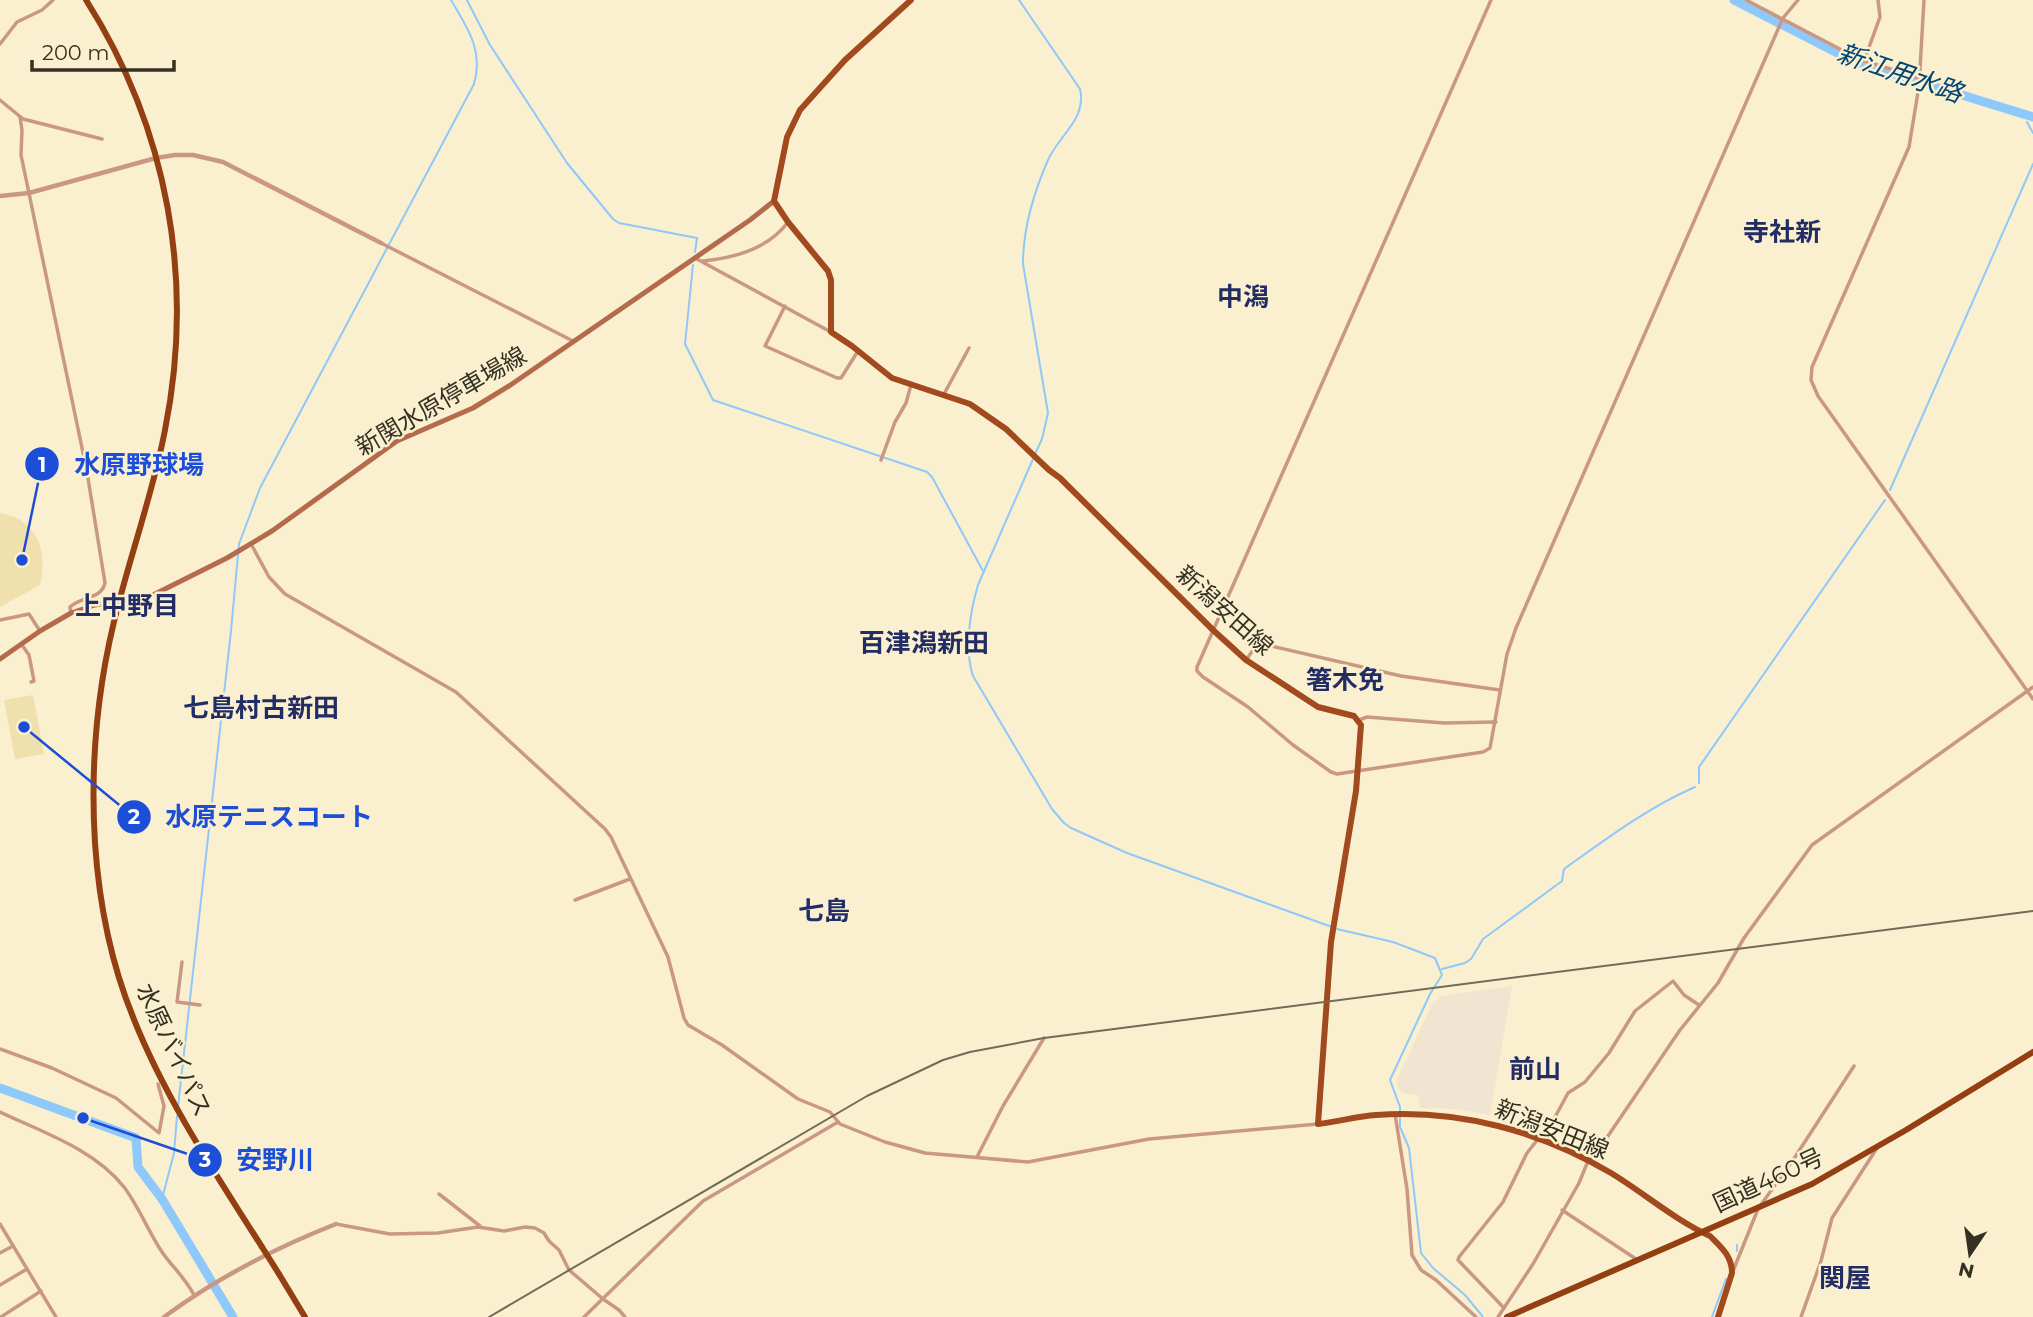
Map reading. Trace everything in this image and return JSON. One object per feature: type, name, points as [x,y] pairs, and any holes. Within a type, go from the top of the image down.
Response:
[{"type":"highway","name":"水原バイパス","points":[[86,0],[122,63],[137,96],[156,158],[168,205],[176,265],[178,330],[175,366],[156,469],[119,602],[97,724],[94,777],[96,846],[114,959],[132,1014],[154,1064],[211,1167],[305,1317]]},
{"type":"highway","name":"国道460号","points":[[1507,1317],[1812,1184],[2033,1052]]},
{"type":"main road","points":[[831,332],[830,276],[774,201],[787,137],[800,110],[845,60],[911,0]]},
{"type":"main road","name":"新関水原停車場線","points":[[0,659],[71,613],[95,605],[150,596],[248,546],[397,442],[473,408],[509,386],[698,260],[774,201]]},
{"type":"main road","name":"新潟安田線","points":[[831,332],[892,379],[970,404],[1024,444],[1246,660],[1318,707],[1354,716],[1359,720]]},
{"type":"main road","points":[[1318,1124],[1332,933],[1357,772],[1362,725],[1359,720]]},
{"type":"main road","name":"新潟安田線","points":[[1318,1124],[1375,1115],[1408,1114],[1480,1120],[1539,1139],[1588,1161],[1710,1236],[1726,1251],[1732,1273]]},
{"type":"main road","points":[[1718,1317],[1732,1273]]},
{"type":"street","points":[[0,44],[17,22],[42,10],[53,0]]},
{"type":"street","points":[[1492,0],[1197,667],[1199,674],[1248,707],[1293,745],[1337,775],[1483,752],[1490,748],[1507,654],[1516,628],[1782,22],[1798,0]]},
{"type":"street","points":[[1746,0],[1782,22],[1864,61],[1919,78]]},
{"type":"street","points":[[1864,61],[1880,17],[1878,0]]},
{"type":"street","points":[[1924,0],[1919,86],[1913,132],[1905,159],[1812,367],[1811,380],[1818,396],[2033,699]]},
{"type":"street","points":[[0,100],[20,117],[102,139]]},
{"type":"street","points":[[20,117],[21,155],[87,472],[106,583],[99,594],[73,603],[70,607],[71,613]]},
{"type":"street","points":[[0,196],[29,193],[156,158],[175,155],[217,160],[573,341]]},
{"type":"street","points":[[698,260],[719,259],[762,245],[778,236],[788,222]]},
{"type":"street","points":[[698,260],[831,332]]},
{"type":"street","points":[[785,306],[765,346],[837,378],[841,378],[859,351]]},
{"type":"street","points":[[944,394],[969,348]]},
{"type":"street","points":[[882,458],[911,384]]},
{"type":"street","points":[[248,546],[268,577],[285,594],[456,692],[605,829],[668,957],[688,1025],[724,1046],[798,1099],[830,1112],[838,1122],[899,1147],[925,1153],[1028,1162],[1149,1139],[1318,1124]]},
{"type":"street","points":[[0,620],[29,614],[40,631]]},
{"type":"street","points":[[1246,660],[1258,643],[1401,676],[1500,690]]},
{"type":"street","points":[[22,645],[29,655],[34,681],[31,682]]},
{"type":"street","points":[[1499,1317],[1533,1264],[1579,1183],[1588,1161],[1593,1158],[1699,1005],[1721,978],[1744,938],[1812,845],[2033,687]]},
{"type":"street","points":[[1359,720],[1367,717],[1444,723],[1496,722]]},
{"type":"street","points":[[575,900],[630,879]]},
{"type":"street","points":[[183,962],[177,1002],[200,1005]]},
{"type":"street","points":[[1504,1308],[1458,1260],[1459,1257],[1503,1202],[1528,1153],[1568,1093],[1584,1082],[1609,1053],[1635,1011],[1673,981],[1684,995],[1699,1005]]},
{"type":"street","points":[[977,1157],[1003,1106],[1044,1038]]},
{"type":"street","points":[[0,1049],[52,1068],[116,1098],[159,1133],[164,1107],[158,1084]]},
{"type":"street","points":[[1732,1273],[1758,1209],[1854,1066]]},
{"type":"street","points":[[0,1112],[91,1157],[115,1177],[134,1202],[163,1253],[185,1278],[194,1295]]},
{"type":"street","points":[[1395,1114],[1407,1189],[1412,1255],[1421,1270],[1436,1280],[1476,1317]]},
{"type":"street","points":[[584,1317],[703,1201],[838,1122]]},
{"type":"street","points":[[1801,1317],[1821,1261],[1832,1218],[1878,1146]]},
{"type":"street","points":[[439,1194],[482,1227]]},
{"type":"street","points":[[1562,1210],[1638,1260]]},
{"type":"street","points":[[0,1224],[54,1316]]},
{"type":"street","points":[[164,1317],[194,1295],[242,1267],[287,1244],[335,1225],[390,1234],[438,1233],[482,1227],[504,1231],[535,1228],[544,1233],[559,1250],[569,1270],[625,1317]]},
{"type":"street","points":[[0,1253],[13,1246]]},
{"type":"street","points":[[0,1285],[27,1269]]},
{"type":"street","points":[[1,1317],[41,1292]]},
{"type":"shaded area","points":[[0,513],[23,522],[31,530],[41,549],[42,572],[40,585],[0,607]]},
{"type":"shaded area","points":[[33,695],[44,754],[15,759],[4,700]]},
{"type":"shaded area","points":[[1512,986],[1490,1115],[1456,1109],[1420,1108],[1418,1095],[1402,1093],[1397,1086],[1398,1078],[1431,1006],[1441,996]]},
{"type":"waterway","points":[[178,1107],[239,544],[260,488],[474,84],[477,72],[475,50],[468,30],[451,0]]},
{"type":"waterway","points":[[467,0],[490,45],[567,163],[613,219],[619,223],[697,238],[695,252]]},
{"type":"waterway","points":[[1019,0],[1080,89],[1081,100],[1076,118],[1053,151],[1043,172],[1030,211],[1025,237],[1023,264],[1048,413],[1042,439],[1035,454]]},
{"type":"waterway","name":"新江用水路","points":[[1734,0],[1855,62],[2033,117]]},
{"type":"waterway","points":[[2027,122],[2033,133]]},
{"type":"waterway","points":[[1890,490],[2033,164]]},
{"type":"waterway","points":[[693,265],[685,344],[713,400],[927,472],[983,571]]},
{"type":"waterway","points":[[1033,459],[978,585],[971,619],[969,654],[973,676],[1052,809],[1071,828],[1127,853],[1332,927]]},
{"type":"waterway","points":[[1699,783],[1699,767],[1885,500]]},
{"type":"waterway","points":[[1442,969],[1471,959],[1483,939],[1562,881],[1564,869],[1611,835],[1695,787]]},
{"type":"waterway","points":[[1337,929],[1393,942],[1435,958],[1442,975],[1430,994],[1390,1080],[1400,1107],[1400,1127],[1409,1148],[1421,1253],[1433,1268],[1465,1295],[1483,1317]]},
{"type":"waterway","points":[[0,1088],[136,1138],[138,1167],[162,1199],[233,1317]]},
{"type":"waterway","points":[[162,1199],[174,1153],[177,1116]]},
{"type":"waterway","points":[[1737,1245],[1737,1251]]},
{"type":"waterway","points":[[1712,1317],[1726,1279]]},
{"type":"railway","points":[[489,1317],[867,1096],[943,1060],[970,1052],[1044,1038],[2033,911]]},
{"type":"place","name":"水原野球場","points":[[22,560]]},
{"type":"place","name":"水原テニスコート","points":[[24,727]]},
{"type":"place","name":"安野川","points":[[83,1118]]},
{"type":"district","name":"寺社新","points":[[1782,232]]},
{"type":"district","name":"中潟","points":[[1243,297]]},
{"type":"district","name":"上中野目","points":[[127,606]]},
{"type":"district","name":"百津潟新田","points":[[924,643]]},
{"type":"district","name":"箸木免","points":[[1345,680]]},
{"type":"district","name":"七島村古新田","points":[[261,708]]},
{"type":"district","name":"七島","points":[[824,911]]},
{"type":"district","name":"前山","points":[[1535,1069]]},
{"type":"district","name":"関屋","points":[[1845,1278]]}]
